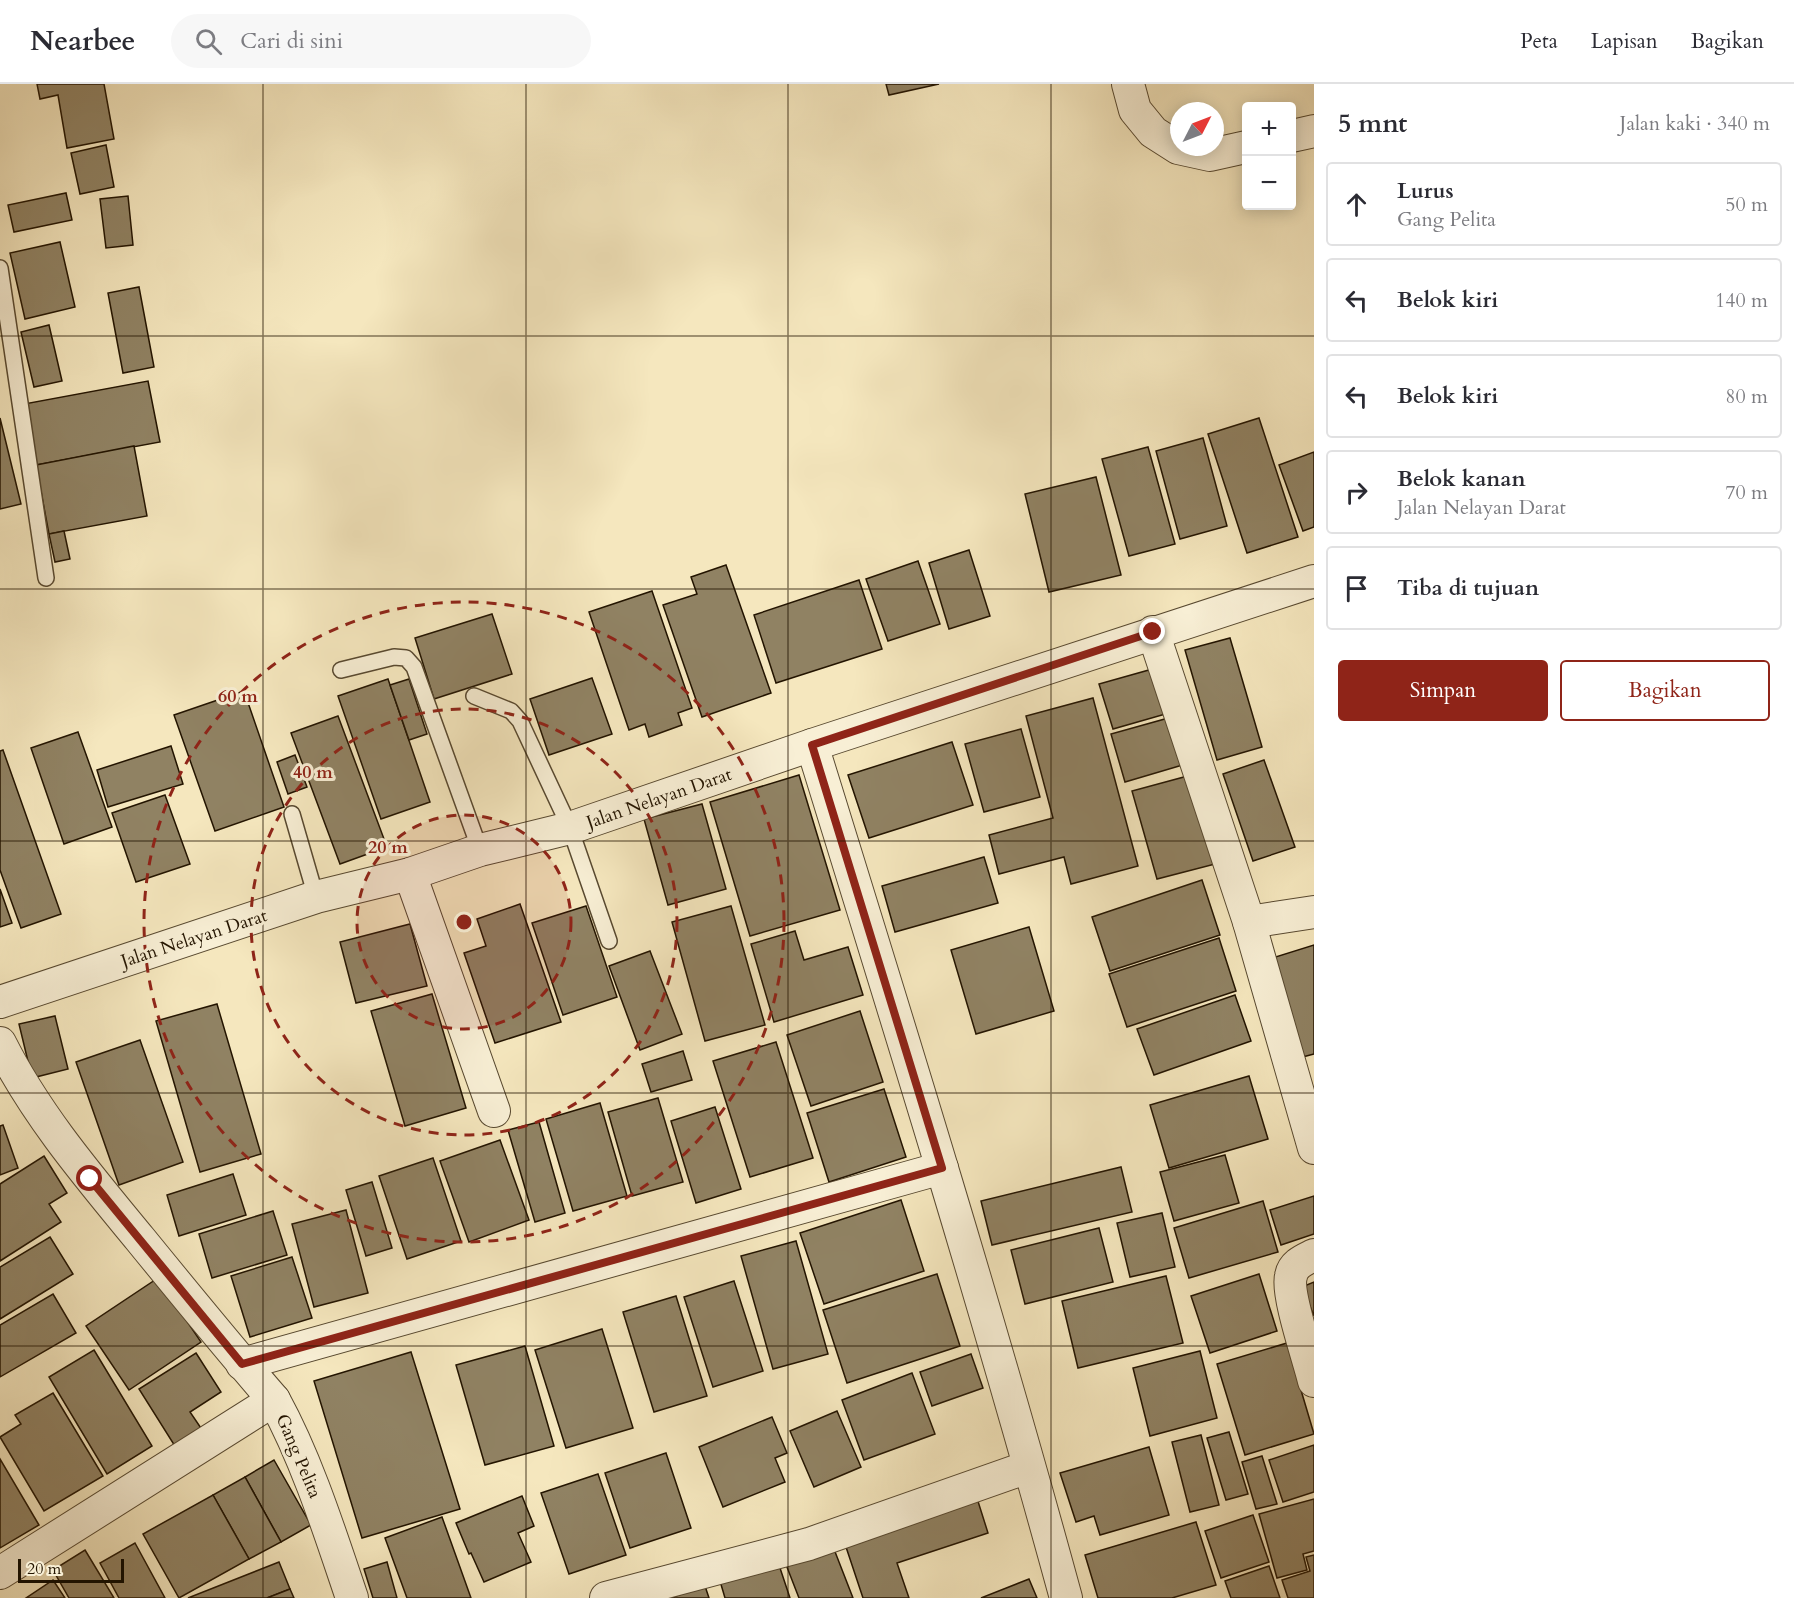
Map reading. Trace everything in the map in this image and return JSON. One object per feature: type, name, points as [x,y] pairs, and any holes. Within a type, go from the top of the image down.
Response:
[{"type":"street","points":[[1128,84],[1135,110],[1153,132],[1178,148],[1210,155],[1242,148]]},
{"type":"street","points":[[1296,135],[1314,131]]},
{"type":"street","name":"Jalan Nelayan Darat","points":[[0,1002],[316,897],[410,874],[480,850],[570,828],[812,745],[1314,581]]},
{"type":"street","points":[[1153,632],[1249,922],[1314,1148]]},
{"type":"street","points":[[812,745],[942,1168],[1066,1598]]},
{"type":"street","points":[[410,874],[494,1111]]},
{"type":"street","points":[[1249,922],[1314,912]]},
{"type":"street","name":"Gang Pelita","points":[[0,1043],[10,1064],[46,1119],[90,1179],[274,1400],[286,1421],[327,1524],[352,1598]]},
{"type":"street","points":[[242,1364],[942,1168]]},
{"type":"street","points":[[1314,1255],[1302,1260],[1294,1268],[1290,1278],[1292,1300],[1314,1381]]},
{"type":"street","points":[[0,1573],[274,1400]]},
{"type":"street","points":[[606,1598],[809,1544],[1028,1467]]},
{"type":"lane","points":[[0,268],[46,578]]},
{"type":"lane","points":[[341,670],[394,657],[406,658],[414,667],[480,850]]},
{"type":"lane","points":[[474,696],[512,711],[520,721],[570,828],[609,941]]},
{"type":"lane","points":[[292,814],[316,897]]},
{"type":"building","points":[[37,84],[104,84],[114,139],[67,148],[58,95],[40,99]]},
{"type":"building","points":[[886,84],[939,84],[889,95]]},
{"type":"building","points":[[106,145],[114,187],[80,194],[71,153]]},
{"type":"building","points":[[66,193],[72,220],[14,232],[8,205]]},
{"type":"building","points":[[128,196],[133,245],[106,248],[100,199]]},
{"type":"building","points":[[60,242],[75,307],[25,319],[10,253]]},
{"type":"building","points":[[139,287],[154,367],[123,373],[108,293]]},
{"type":"building","points":[[49,325],[62,381],[34,387],[21,332]]},
{"type":"building","points":[[148,381],[160,442],[36,465],[24,404]]},
{"type":"building","points":[[0,418],[21,504],[0,509]]},
{"type":"building","points":[[1259,418],[1298,537],[1247,553],[1208,434]]},
{"type":"building","points":[[1203,438],[1227,526],[1180,539],[1156,451]]},
{"type":"building","points":[[134,446],[147,516],[49,534],[36,465]]},
{"type":"building","points":[[1148,447],[1175,544],[1129,556],[1102,459]]},
{"type":"building","points":[[1314,452],[1314,527],[1303,531],[1279,465]]},
{"type":"building","points":[[1096,477],[1121,575],[1049,592],[1025,494]]},
{"type":"building","points":[[64,531],[70,559],[55,562],[49,534]]},
{"type":"building","points":[[969,550],[990,616],[949,629],[929,563]]},
{"type":"building","points":[[918,561],[940,624],[888,641],[866,579]]},
{"type":"building","points":[[726,565],[771,693],[702,717],[663,605],[697,594],[691,577]]},
{"type":"building","points":[[859,580],[882,649],[776,683],[754,615]]},
{"type":"building","points":[[652,591],[692,708],[678,713],[682,725],[649,737],[645,724],[629,730],[589,612]]},
{"type":"building","points":[[492,614],[512,674],[434,699],[415,638]]},
{"type":"building","points":[[1230,638],[1262,747],[1217,760],[1185,650]]},
{"type":"building","points":[[1156,668],[1169,713],[1113,729],[1099,684]]},
{"type":"building","points":[[592,678],[612,734],[549,755],[530,699]]},
{"type":"building","points":[[388,679],[430,802],[381,819],[338,696]]},
{"type":"building","points":[[409,679],[427,734],[409,740],[390,685]]},
{"type":"building","points":[[244,691],[284,807],[215,831],[174,715]]},
{"type":"building","points":[[1093,698],[1138,866],[1071,884],[1064,857],[999,874],[989,835],[1053,818],[1026,716]]},
{"type":"building","points":[[338,716],[387,847],[340,864],[291,733]]},
{"type":"building","points":[[1172,717],[1186,764],[1125,782],[1111,734]]},
{"type":"building","points":[[1021,729],[1040,797],[984,812],[965,744]]},
{"type":"building","points":[[78,732],[112,827],[64,844],[31,748]]},
{"type":"building","points":[[952,742],[973,805],[869,838],[848,775]]},
{"type":"building","points":[[171,746],[183,784],[108,807],[97,770]]},
{"type":"building","points":[[3,750],[61,914],[21,928],[0,870],[0,751]]},
{"type":"building","points":[[295,755],[307,787],[288,794],[277,762]]},
{"type":"building","points":[[1264,760],[1295,847],[1253,861],[1223,774]]},
{"type":"building","points":[[1195,774],[1219,863],[1157,879],[1132,791]]},
{"type":"building","points":[[799,775],[840,910],[750,936],[710,802]]},
{"type":"building","points":[[165,795],[190,864],[136,882],[112,813]]},
{"type":"building","points":[[702,804],[726,889],[668,905],[644,819]]},
{"type":"building","points":[[984,857],[998,903],[895,932],[882,886]]},
{"type":"building","points":[[1202,880],[1220,935],[1110,971],[1092,917]]},
{"type":"building","points":[[0,889],[12,923],[0,927]]},
{"type":"building","points":[[520,904],[561,1022],[495,1043],[464,953],[486,946],[477,919]]},
{"type":"building","points":[[586,906],[617,997],[563,1015],[532,923]]},
{"type":"building","points":[[731,906],[765,1025],[705,1041],[672,922]]},
{"type":"building","points":[[410,924],[427,986],[356,1003],[340,942]]},
{"type":"building","points":[[1029,927],[1054,1011],[976,1034],[951,950]]},
{"type":"building","points":[[795,931],[804,960],[848,947],[863,995],[774,1022],[751,944]]},
{"type":"building","points":[[1219,938],[1236,991],[1127,1027],[1109,974]]},
{"type":"building","points":[[1314,945],[1314,1054],[1295,1059],[1266,960]]},
{"type":"building","points":[[650,951],[682,1034],[640,1050],[609,966]]},
{"type":"building","points":[[432,994],[466,1108],[405,1126],[371,1011]]},
{"type":"building","points":[[1235,995],[1251,1041],[1154,1075],[1137,1029]]},
{"type":"building","points":[[217,1004],[261,1154],[200,1172],[156,1021]]},
{"type":"building","points":[[860,1011],[883,1082],[811,1106],[787,1035]]},
{"type":"building","points":[[55,1016],[68,1069],[32,1078],[19,1024]]},
{"type":"building","points":[[140,1040],[183,1162],[119,1185],[76,1062]]},
{"type":"building","points":[[776,1042],[813,1158],[750,1177],[713,1061]]},
{"type":"building","points":[[683,1051],[692,1080],[651,1092],[642,1064]]},
{"type":"building","points":[[1249,1076],[1268,1139],[1169,1168],[1150,1105]]},
{"type":"building","points":[[884,1089],[906,1157],[829,1182],[807,1113]]},
{"type":"building","points":[[658,1098],[683,1182],[632,1196],[608,1112]]},
{"type":"building","points":[[600,1103],[627,1196],[573,1211],[546,1119]]},
{"type":"building","points":[[715,1107],[741,1189],[696,1203],[671,1121]]},
{"type":"building","points":[[539,1122],[565,1213],[535,1222],[508,1130]]},
{"type":"building","points":[[3,1125],[18,1168],[0,1175],[0,1126]]},
{"type":"building","points":[[500,1140],[529,1220],[469,1242],[440,1161]]},
{"type":"building","points":[[1225,1155],[1239,1203],[1174,1221],[1160,1172]]},
{"type":"building","points":[[44,1156],[67,1193],[49,1204],[61,1222],[0,1261],[0,1184]]},
{"type":"building","points":[[433,1158],[461,1241],[407,1259],[379,1176]]},
{"type":"building","points":[[1121,1167],[1132,1212],[992,1245],[981,1201]]},
{"type":"building","points":[[233,1174],[246,1215],[179,1236],[167,1195]]},
{"type":"building","points":[[372,1182],[392,1248],[366,1256],[346,1190]]},
{"type":"building","points":[[1314,1196],[1314,1234],[1281,1245],[1270,1210]]},
{"type":"building","points":[[901,1200],[924,1271],[824,1304],[800,1233]]},
{"type":"building","points":[[1263,1201],[1278,1252],[1189,1278],[1174,1228]]},
{"type":"building","points":[[346,1210],[368,1293],[314,1307],[292,1224]]},
{"type":"building","points":[[273,1211],[287,1255],[212,1278],[199,1234]]},
{"type":"building","points":[[1162,1213],[1175,1267],[1130,1277],[1117,1223]]},
{"type":"building","points":[[1099,1228],[1113,1282],[1025,1304],[1011,1250]]},
{"type":"building","points":[[50,1237],[73,1274],[0,1319],[0,1267]]},
{"type":"building","points":[[796,1241],[828,1354],[773,1369],[741,1256]]},
{"type":"building","points":[[292,1257],[312,1318],[250,1337],[231,1276]]},
{"type":"building","points":[[937,1274],[960,1346],[847,1383],[823,1310]]},
{"type":"building","points":[[1259,1274],[1277,1331],[1210,1353],[1191,1296]]},
{"type":"building","points":[[1166,1276],[1183,1343],[1078,1368],[1062,1301]]},
{"type":"building","points":[[158,1278],[201,1342],[129,1390],[86,1326]]},
{"type":"building","points":[[734,1281],[763,1371],[713,1387],[684,1297]]},
{"type":"building","points":[[1314,1282],[1314,1316],[1302,1287]]},
{"type":"building","points":[[53,1294],[76,1333],[0,1377],[0,1325]]},
{"type":"building","points":[[676,1296],[707,1396],[654,1412],[623,1312]]},
{"type":"building","points":[[602,1329],[633,1428],[566,1448],[535,1350]]},
{"type":"building","points":[[1287,1343],[1314,1434],[1245,1455],[1217,1364]]},
{"type":"building","points":[[525,1346],[554,1446],[485,1465],[456,1365]]},
{"type":"building","points":[[94,1350],[152,1446],[107,1474],[49,1377]]},
{"type":"building","points":[[1200,1351],[1217,1418],[1150,1436],[1133,1368]]},
{"type":"building","points":[[411,1352],[460,1509],[362,1538],[314,1381]]},
{"type":"building","points":[[196,1353],[221,1392],[190,1412],[205,1434],[178,1451],[139,1389]]},
{"type":"building","points":[[971,1354],[983,1388],[932,1406],[920,1372]]},
{"type":"building","points":[[912,1373],[935,1434],[864,1460],[842,1400]]},
{"type":"building","points":[[53,1393],[103,1476],[44,1511],[0,1437],[21,1424],[15,1415]]},
{"type":"building","points":[[837,1411],[861,1467],[814,1487],[790,1431]]},
{"type":"building","points":[[772,1417],[787,1453],[775,1458],[785,1482],[723,1507],[699,1447]]},
{"type":"building","points":[[1229,1432],[1248,1494],[1226,1500],[1207,1438]]},
{"type":"building","points":[[1201,1435],[1219,1505],[1190,1512],[1172,1442]]},
{"type":"building","points":[[1314,1445],[1314,1492],[1283,1502],[1269,1460]]},
{"type":"building","points":[[1149,1447],[1169,1515],[1100,1535],[1094,1516],[1076,1522],[1060,1473]]},
{"type":"building","points":[[666,1453],[691,1528],[630,1548],[605,1473]]},
{"type":"building","points":[[1262,1456],[1277,1504],[1256,1509],[1242,1462]]},
{"type":"building","points":[[0,1459],[39,1525],[0,1548]]},
{"type":"building","points":[[274,1460],[311,1525],[281,1542],[245,1477]]},
{"type":"building","points":[[598,1474],[626,1555],[569,1574],[541,1493]]},
{"type":"building","points":[[245,1477],[281,1542],[249,1559],[213,1495]]},
{"type":"building","points":[[213,1495],[249,1559],[179,1598],[143,1534]]},
{"type":"building","points":[[976,1495],[988,1533],[897,1563],[909,1598],[863,1598],[843,1538]]},
{"type":"building","points":[[522,1496],[534,1526],[518,1533],[531,1562],[484,1582],[456,1523]]},
{"type":"building","points":[[1314,1499],[1314,1551],[1303,1554],[1307,1570],[1277,1578],[1259,1514]]},
{"type":"building","points":[[1253,1515],[1269,1562],[1221,1578],[1205,1531]]},
{"type":"building","points":[[442,1517],[471,1598],[407,1598],[385,1538]]},
{"type":"building","points":[[1196,1522],[1216,1585],[1172,1598],[1098,1598],[1085,1555]]},
{"type":"building","points":[[135,1543],[165,1598],[119,1598],[100,1563]]},
{"type":"building","points":[[832,1544],[853,1598],[799,1598],[785,1562]]},
{"type":"building","points":[[85,1550],[114,1598],[69,1598],[53,1570]]},
{"type":"building","points":[[1314,1555],[1314,1598],[1288,1598],[1282,1580],[1310,1571],[1306,1557]]},
{"type":"building","points":[[279,1562],[290,1589],[267,1598],[188,1598]]},
{"type":"building","points":[[387,1562],[397,1598],[373,1598],[364,1569]]},
{"type":"building","points":[[778,1562],[790,1598],[725,1598],[720,1581]]},
{"type":"building","points":[[1269,1566],[1280,1598],[1231,1598],[1225,1581]]},
{"type":"building","points":[[1029,1579],[1037,1598],[981,1598]]},
{"type":"building","points":[[53,1580],[65,1598],[26,1598]]},
{"type":"building","points":[[705,1586],[709,1598],[670,1598]]},
{"type":"building","points":[[290,1589],[294,1598],[267,1598]]},
{"type":"route","points":[[90,1179],[242,1364],[942,1168],[812,745],[1153,632]]}]
